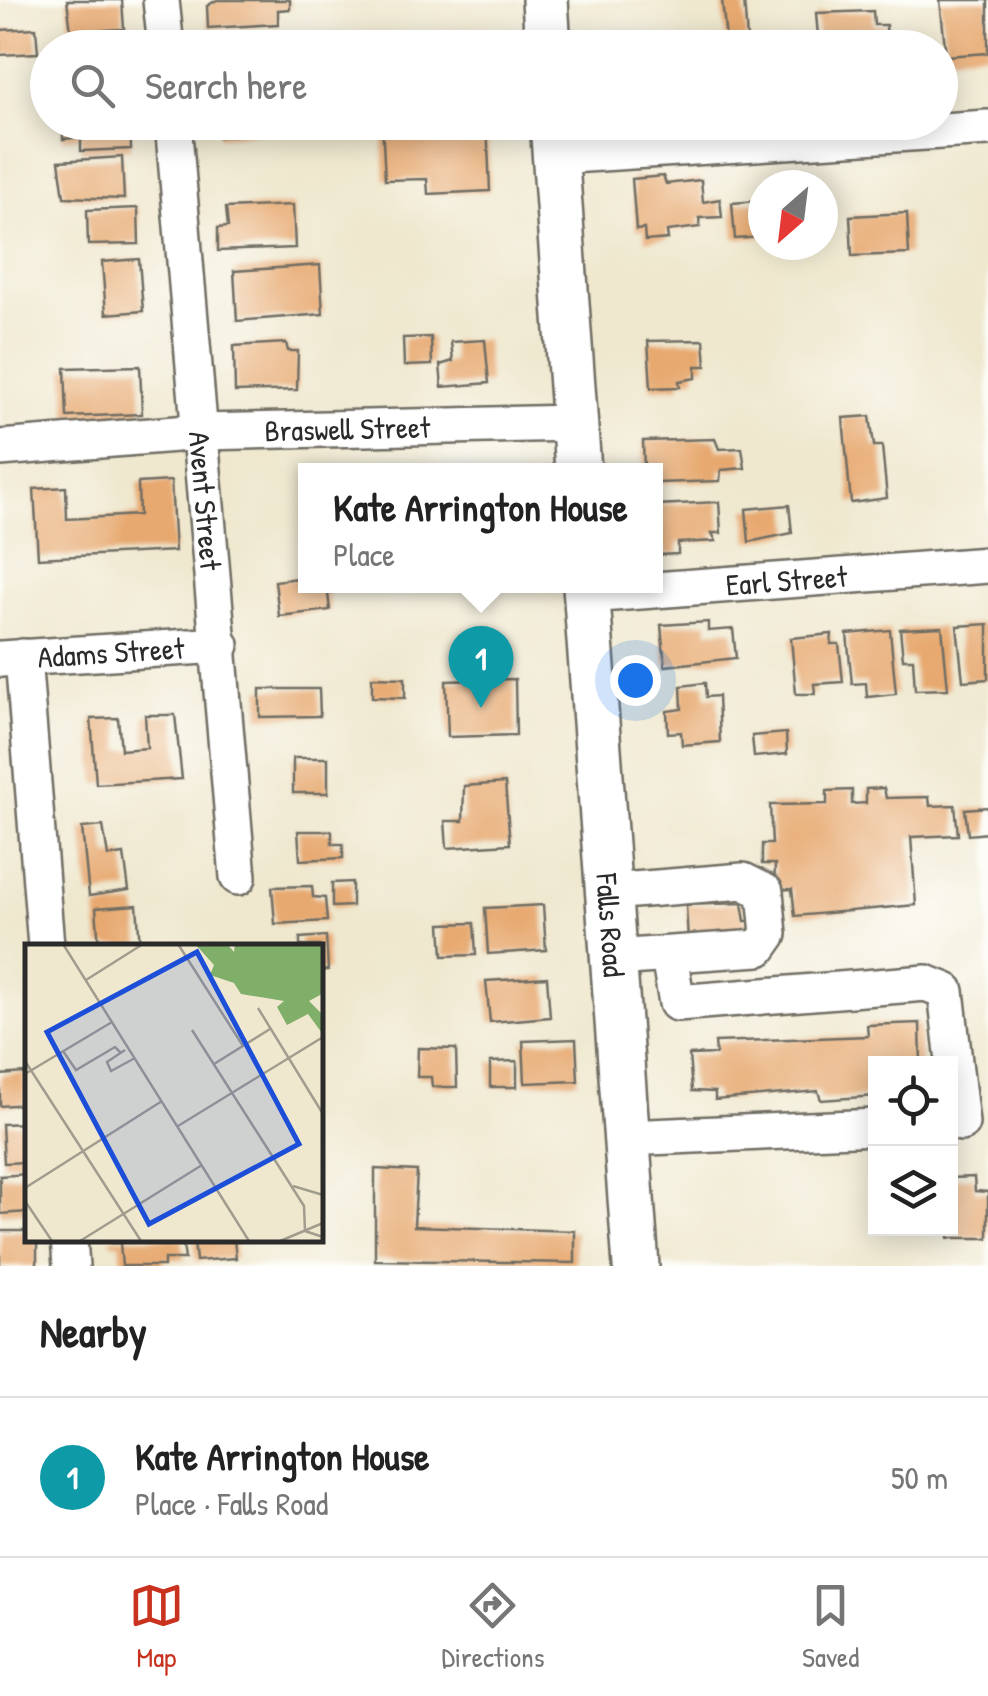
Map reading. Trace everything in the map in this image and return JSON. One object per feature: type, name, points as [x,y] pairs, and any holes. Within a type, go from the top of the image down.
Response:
[{"type":"main road","points":[[545,0],[547,30]]},
{"type":"main road","points":[[554,140],[577,463]]},
{"type":"main road","name":"Falls Road","points":[[586,593],[636,1266]]},
{"type":"street","points":[[161,0],[164,30]]},
{"type":"street","points":[[958,129],[988,128]]},
{"type":"street","name":"Avent Street","points":[[175,140],[221,644],[238,878]]},
{"type":"street","name":"Braswell Street","points":[[0,448],[202,432],[574,423]]},
{"type":"street","name":"Earl Street","points":[[663,585],[988,565]]},
{"type":"street","name":"Adams Street","points":[[12,658],[221,644]]},
{"type":"street","points":[[12,658],[46,944]]},
{"type":"street","points":[[609,892],[743,881],[765,892],[769,934],[759,948],[613,958]]},
{"type":"street","points":[[669,956],[677,1003],[926,984],[946,991],[950,1029],[969,1110]]},
{"type":"street","points":[[626,1138],[868,1127]]},
{"type":"street","points":[[69,1241],[71,1266]]},
{"type":"building","points":[[67,0],[122,0],[124,29],[71,30]]},
{"type":"building","points":[[217,0],[290,0],[290,9],[278,10],[278,24],[208,28],[207,6]]},
{"type":"building","points":[[722,0],[744,0],[746,30],[725,30]]},
{"type":"building","points":[[940,0],[988,0],[988,53],[958,55],[958,30],[943,30]]},
{"type":"building","points":[[873,11],[874,25],[886,25],[886,30],[817,30],[816,13]]},
{"type":"building","points":[[36,28],[30,30],[30,53],[0,55],[0,30]]},
{"type":"building","points":[[81,140],[131,140],[131,149],[81,151]]},
{"type":"building","points":[[383,140],[488,140],[490,191],[428,194],[427,179],[385,180]]},
{"type":"building","points":[[122,157],[124,199],[64,197],[59,161]]},
{"type":"building","points":[[663,176],[666,184],[701,180],[703,202],[720,199],[722,217],[699,218],[700,227],[667,231],[668,239],[645,241],[644,229],[636,230],[632,179]]},
{"type":"building","points":[[748,202],[748,238],[735,239],[732,203]]},
{"type":"building","points":[[293,205],[295,248],[218,251],[218,228],[228,227],[226,208]]},
{"type":"building","points":[[138,208],[139,244],[88,245],[87,210]]},
{"type":"building","points":[[907,213],[909,254],[852,256],[850,216]]},
{"type":"building","points":[[139,259],[143,311],[106,314],[102,262]]},
{"type":"building","points":[[320,265],[323,314],[237,321],[234,271]]},
{"type":"building","points":[[431,337],[432,365],[404,366],[403,338]]},
{"type":"building","points":[[485,340],[489,383],[442,387],[440,365],[453,361],[451,342]]},
{"type":"building","points":[[704,340],[706,366],[696,366],[696,378],[679,381],[680,387],[651,388],[648,341]]},
{"type":"building","points":[[286,343],[288,351],[298,351],[297,390],[235,392],[234,346]]},
{"type":"building","points":[[140,366],[142,414],[67,417],[65,368]]},
{"type":"building","points":[[870,416],[874,446],[882,446],[887,498],[851,503],[843,418]]},
{"type":"building","points":[[715,439],[719,449],[742,448],[745,468],[721,470],[720,481],[663,483],[663,463],[644,463],[643,441]]},
{"type":"building","points":[[171,481],[175,551],[38,558],[34,489],[66,487],[67,519],[139,515],[138,483]]},
{"type":"building","points":[[719,502],[721,533],[712,533],[716,541],[678,543],[678,554],[663,555],[663,505]]},
{"type":"building","points":[[789,505],[792,533],[749,542],[746,509]]},
{"type":"building","points":[[298,578],[298,593],[328,593],[330,610],[279,616],[275,581]]},
{"type":"building","points":[[708,622],[708,631],[733,629],[736,658],[665,666],[661,625]]},
{"type":"building","points":[[988,624],[988,679],[963,681],[957,626]]},
{"type":"building","points":[[942,627],[948,689],[915,690],[913,659],[903,659],[900,629]]},
{"type":"building","points":[[890,630],[896,694],[867,697],[866,683],[852,684],[847,634]]},
{"type":"building","points":[[832,634],[831,644],[839,644],[843,682],[814,684],[815,694],[796,694],[791,638]]},
{"type":"building","points":[[372,677],[405,678],[405,698],[372,697]]},
{"type":"building","points":[[515,679],[516,735],[448,737],[446,681]]},
{"type":"building","points":[[705,683],[706,697],[718,696],[720,742],[682,745],[681,732],[668,733],[667,711],[682,709],[681,686]]},
{"type":"building","points":[[260,689],[319,689],[320,716],[260,717]]},
{"type":"building","points":[[145,715],[175,715],[182,779],[96,784],[91,719],[118,718],[121,750],[147,748]]},
{"type":"building","points":[[786,733],[787,754],[754,757],[752,736]]},
{"type":"building","points":[[293,758],[328,758],[328,793],[293,793]]},
{"type":"building","points":[[505,783],[510,844],[447,848],[445,821],[463,821],[464,786]]},
{"type":"building","points":[[884,788],[886,798],[929,797],[930,806],[955,805],[958,835],[911,837],[916,905],[795,916],[792,889],[774,890],[775,864],[762,864],[762,844],[772,844],[770,805],[827,804],[827,791],[852,790],[852,804],[866,803],[866,789]]},
{"type":"building","points":[[988,807],[988,833],[968,835],[965,809]]},
{"type":"building","points":[[103,826],[108,856],[124,854],[129,890],[89,896],[82,828]]},
{"type":"building","points":[[298,831],[332,831],[332,844],[343,844],[343,858],[300,860]]},
{"type":"building","points":[[352,882],[352,906],[332,907],[332,883]]},
{"type":"building","points":[[312,886],[313,897],[325,898],[327,921],[275,924],[272,887]]},
{"type":"building","points":[[742,903],[745,921],[751,921],[752,937],[688,941],[686,905]]},
{"type":"building","points":[[137,905],[140,944],[99,944],[96,908]]},
{"type":"building","points":[[543,905],[546,950],[488,954],[485,908]]},
{"type":"building","points":[[474,923],[476,955],[443,956],[441,924]]},
{"type":"building","points":[[326,936],[328,970],[322,971],[322,944],[300,944],[300,938]]},
{"type":"building","points":[[547,977],[550,1017],[490,1022],[486,981]]},
{"type":"building","points":[[920,1023],[921,1056],[868,1056],[868,1097],[821,1100],[818,1091],[715,1100],[715,1092],[692,1091],[689,1055],[716,1054],[715,1042],[868,1036],[867,1025]]},
{"type":"building","points":[[576,1039],[578,1081],[525,1083],[523,1041]]},
{"type":"building","points":[[418,1048],[456,1049],[457,1087],[432,1087],[431,1077],[417,1077]]},
{"type":"building","points":[[517,1061],[517,1087],[490,1087],[490,1062]]},
{"type":"building","points":[[24,1073],[25,1104],[0,1106],[0,1075]]},
{"type":"building","points":[[25,1123],[25,1162],[4,1163],[2,1124]]},
{"type":"building","points":[[375,1169],[417,1171],[414,1226],[575,1231],[575,1263],[375,1260]]},
{"type":"building","points":[[25,1174],[25,1212],[0,1214],[0,1176]]},
{"type":"building","points":[[974,1177],[975,1191],[988,1192],[988,1238],[949,1238],[958,1236],[958,1178]]},
{"type":"building","points":[[0,1231],[25,1231],[25,1241],[37,1241],[37,1266],[0,1266]]},
{"type":"building","points":[[182,1241],[185,1259],[164,1259],[164,1266],[122,1266],[120,1243],[112,1243]]},
{"type":"building","points":[[194,1241],[234,1241],[236,1258],[196,1261]]},
{"type":"place","name":"Kate Arrington House","points":[[481,708]]}]
